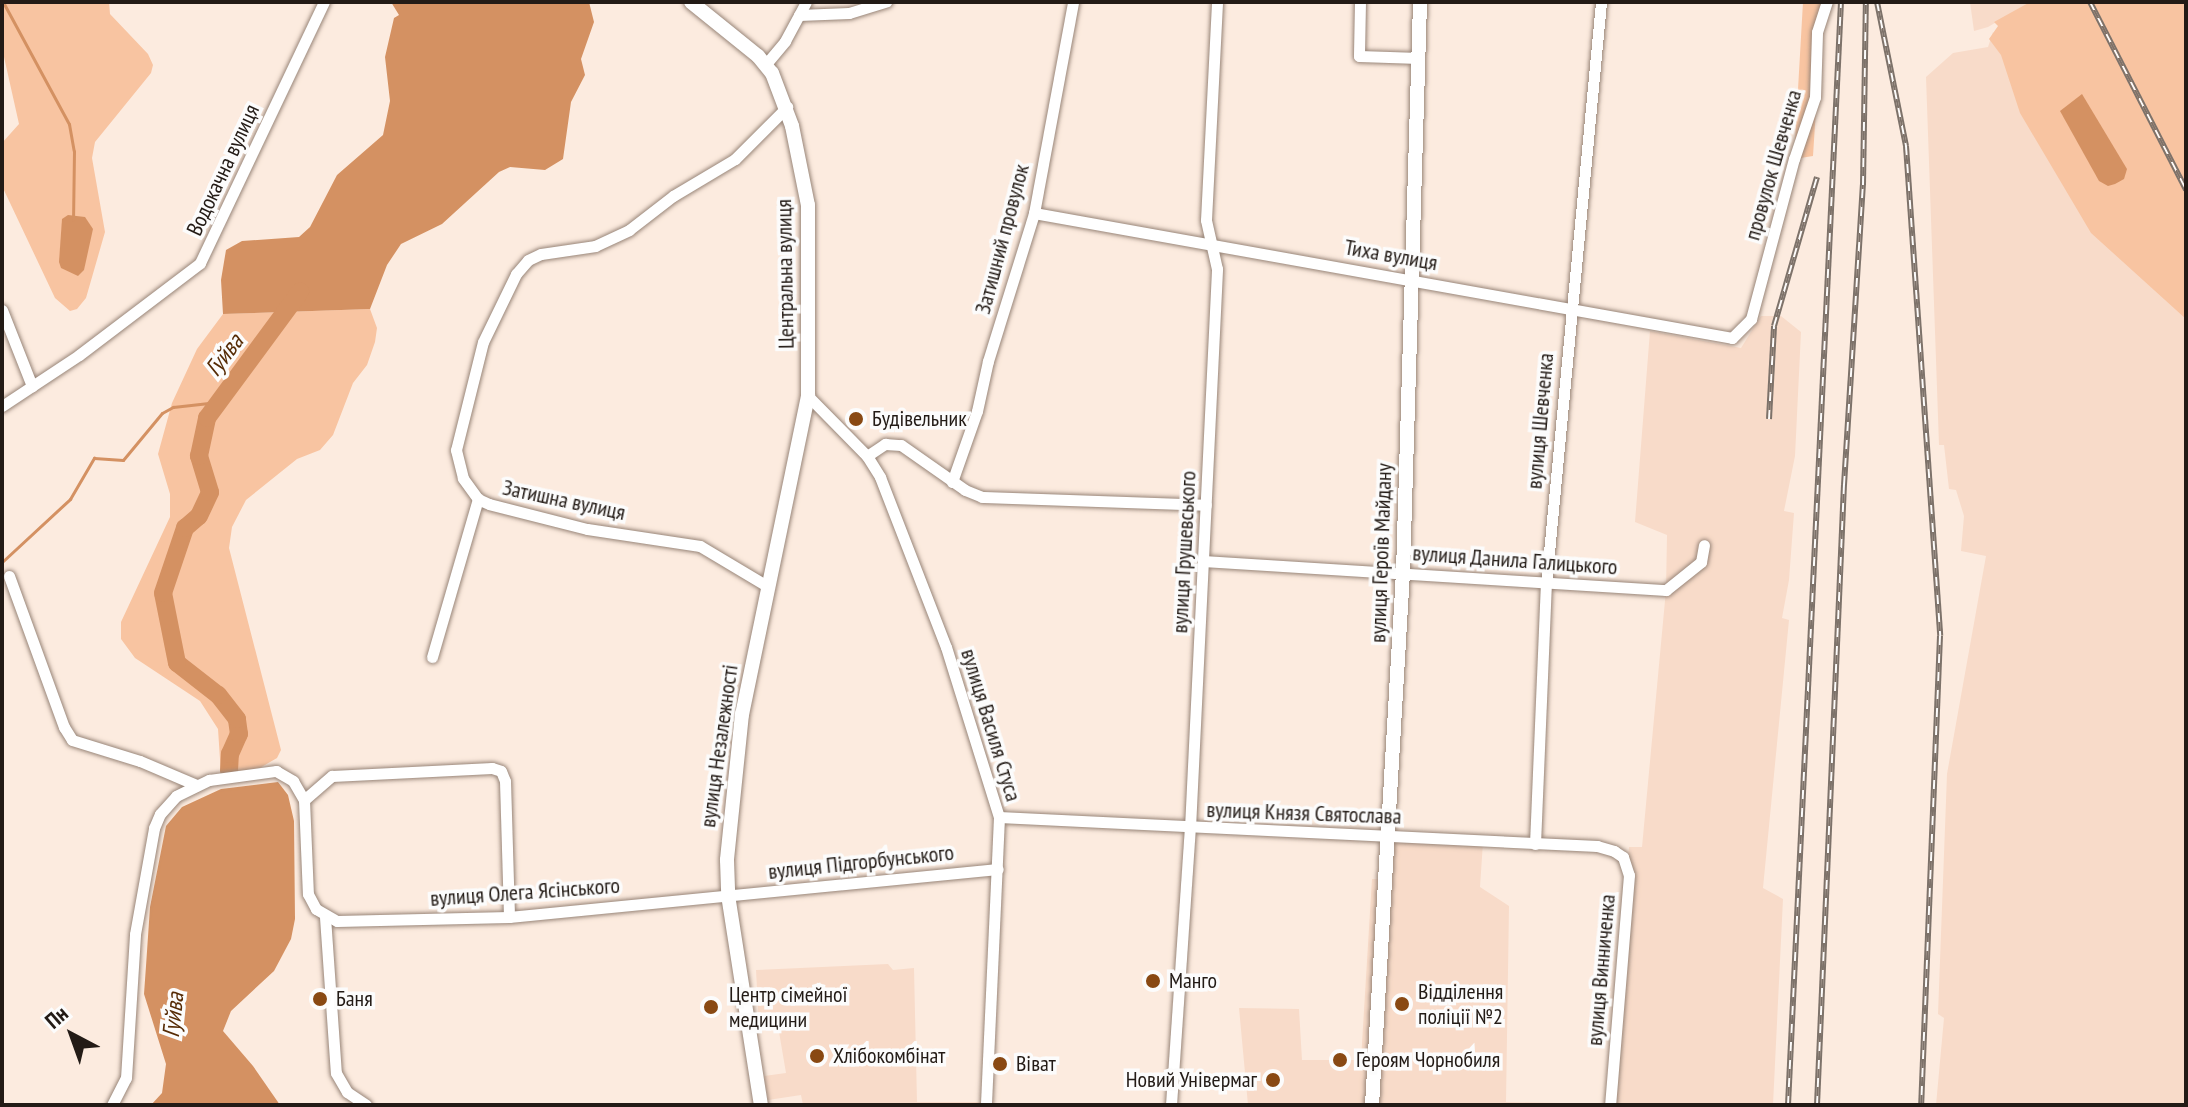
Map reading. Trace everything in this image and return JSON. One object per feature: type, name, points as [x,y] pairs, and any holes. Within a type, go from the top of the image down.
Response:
[{"type":"street","name":"Водокачна вулиця","points":[[2,406],[79,355],[200,263],[324,2]]},
{"type":"street","name":"Центральна вулиця","points":[[691,2],[766,64],[787,107],[808,205],[808,396]]},
{"type":"street","points":[[766,64],[777,53],[806,2]]},
{"type":"street","points":[[799,15],[849,13],[886,2]]},
{"type":"street","name":"Затишний провулок","points":[[952,482],[977,411],[988,361],[1034,213],[1073,2]]},
{"type":"street","name":"вулиця Грушевського","points":[[1171,1105],[1190,828],[1217,269],[1206,220],[1217,2]]},
{"type":"street","points":[[1360,2],[1359,56],[1419,58]]},
{"type":"street","name":"вулиця Героїв Майдану","points":[[1372,1105],[1403,572],[1420,2]]},
{"type":"street","name":"вулиця Шевченка","points":[[1535,844],[1546,584],[1601,2]]},
{"type":"street","name":"провулок Шевченка","points":[[1738,335],[1751,319],[1794,159],[1815,97],[1817,32],[1827,2]]},
{"type":"street","name":"Затишна вулиця","points":[[767,586],[700,546],[587,529],[478,499],[458,463],[459,427],[486,334],[520,268],[534,256],[595,246],[629,230],[673,196],[735,159],[787,107]]},
{"type":"street","name":"Тиха вулиця","points":[[1034,213],[1723,338],[1738,335]]},
{"type":"street","points":[[2,310],[32,386]]},
{"type":"street","name":"вулиця Василя Стуса","points":[[808,396],[867,456],[890,500],[946,647],[999,817],[986,1105]]},
{"type":"street","name":"вулиця Незалежності","points":[[761,1105],[728,895],[729,829],[737,754],[767,586],[808,396]]},
{"type":"street","points":[[867,456],[885,444],[901,445],[952,482],[982,497],[1206,505]]},
{"type":"street","points":[[432,657],[478,499]]},
{"type":"street","name":"вулиця Данила Галицького","points":[[1203,561],[1666,590],[1701,562],[1704,545]]},
{"type":"street","points":[[9,576],[64,727],[72,740],[140,761],[194,784]]},
{"type":"street","points":[[304,800],[332,776],[492,768],[501,771],[505,781],[509,917]]},
{"type":"street","points":[[112,1105],[126,1078],[135,934],[149,846],[168,804],[194,784],[282,772],[298,787],[304,800],[308,894],[325,917],[336,1073],[347,1092],[366,1105]]},
{"type":"street","name":"вулиця Князя Святослава","points":[[999,817],[1607,848]]},
{"type":"street","name":"вулиця Винниченка","points":[[1607,848],[1623,857],[1629,875],[1610,1105]]},
{"type":"street","name":"вулиця Підгорбунського","points":[[728,895],[998,869]]},
{"type":"street","name":"вулиця Олега Ясінського","points":[[325,917],[346,922],[509,917],[728,895]]},
{"type":"shaded area","points":[[2,2],[109,2],[110,14],[148,54],[153,65],[151,73],[95,142],[92,158],[105,232],[86,298],[77,309],[70,311],[55,298],[2,186],[2,143],[19,124],[2,48]]},
{"type":"shaded area","points":[[1803,2],[1827,2],[1822,14],[1813,156],[1794,159]]},
{"type":"shaded area","points":[[1970,2],[2030,2],[1988,27],[1974,31]]},
{"type":"shaded area","points":[[2030,2],[2186,2],[2186,319],[2091,233],[2020,113],[2001,55],[1989,39],[1998,26],[1994,22]]},
{"type":"shaded area","points":[[1993,32],[2186,213],[2186,1105],[1936,1105],[1944,1018],[1938,1014],[1947,774],[1986,556],[1961,551],[1964,516],[1956,490],[1949,489],[1944,445],[1939,445],[1926,77],[1953,53],[1988,47]]},
{"type":"shaded area","points":[[370,309],[377,328],[375,342],[367,365],[353,383],[333,435],[320,450],[297,459],[246,500],[232,527],[229,548],[281,750],[277,758],[258,769],[221,774],[218,729],[200,701],[135,658],[121,639],[121,622],[170,517],[170,494],[158,454],[172,403],[197,349],[223,314]]},
{"type":"shaded area","points":[[1761,316],[1781,316],[1801,332],[1795,456],[1784,511],[1794,513],[1789,580],[1782,618],[1789,620],[1763,888],[1783,899],[1773,1105],[1248,1105],[1239,1008],[1299,1009],[1302,1060],[1361,1060],[1372,879],[1384,879],[1386,837],[1483,842],[1480,887],[1509,906],[1506,1102],[1610,1104],[1629,847],[1642,847],[1666,590],[1667,535],[1635,522],[1650,331],[1741,348]]},
{"type":"shaded area","points":[[888,964],[893,970],[914,968],[917,1102],[986,1102],[986,1105],[803,1105],[801,1095],[768,1100],[764,1076],[786,1073],[778,1026],[759,1027],[756,970]]},
{"type":"water","points":[[391,2],[589,2],[594,22],[581,59],[585,75],[571,102],[563,159],[545,170],[510,167],[499,172],[442,224],[401,244],[387,265],[370,309],[223,314],[221,280],[226,250],[242,241],[299,237],[310,227],[337,175],[383,135],[390,101],[385,57],[394,18],[399,15]]},
{"type":"water","points":[[2082,94],[2127,169],[2124,179],[2115,184],[2108,186],[2099,181],[2060,111]]},
{"type":"water","points":[[68,215],[85,217],[93,229],[84,270],[78,276],[61,268],[59,262],[62,219]]},
{"type":"water","points":[[278,782],[288,795],[294,821],[295,919],[291,939],[274,971],[231,1011],[223,1031],[253,1066],[280,1105],[151,1105],[162,1093],[166,1064],[144,994],[150,907],[166,826],[182,807],[221,789]]},
{"type":"waterway","points":[[3,2],[69,124],[74,151],[73,220]]},
{"type":"waterway","name":"Гуйва","points":[[229,771],[230,754],[239,734],[237,719],[218,695],[177,663],[163,593],[185,528],[199,516],[210,492],[199,456],[207,418],[300,292]]},
{"type":"waterway","points":[[2,562],[70,499],[94,458],[123,460],[162,413],[173,407],[218,402]]},
{"type":"railway","points":[[1788,1105],[1841,2]]},
{"type":"railway","points":[[1817,1105],[1844,485],[1863,185],[1866,2]]},
{"type":"railway","points":[[1877,2],[1906,146],[1940,636],[1921,1105]]},
{"type":"railway","points":[[2090,2],[2186,190]]},
{"type":"railway","points":[[1769,419],[1774,326],[1817,177]]},
{"type":"place","name":"Будівельник","points":[[856,419]]},
{"type":"place","name":"Манго","points":[[1153,981]]},
{"type":"place","name":"Баня","points":[[320,999]]},
{"type":"place","name":"Відділення поліції №2","points":[[1402,1004]]},
{"type":"place","name":"Центр сімейної медицини","points":[[711,1007]]},
{"type":"place","name":"Хлібокомбінат","points":[[817,1056]]},
{"type":"place","name":"Героям Чорнобиля","points":[[1340,1060]]},
{"type":"place","name":"Віват","points":[[1000,1064]]},
{"type":"place","name":"Новий Універмаг","points":[[1273,1080]]}]
